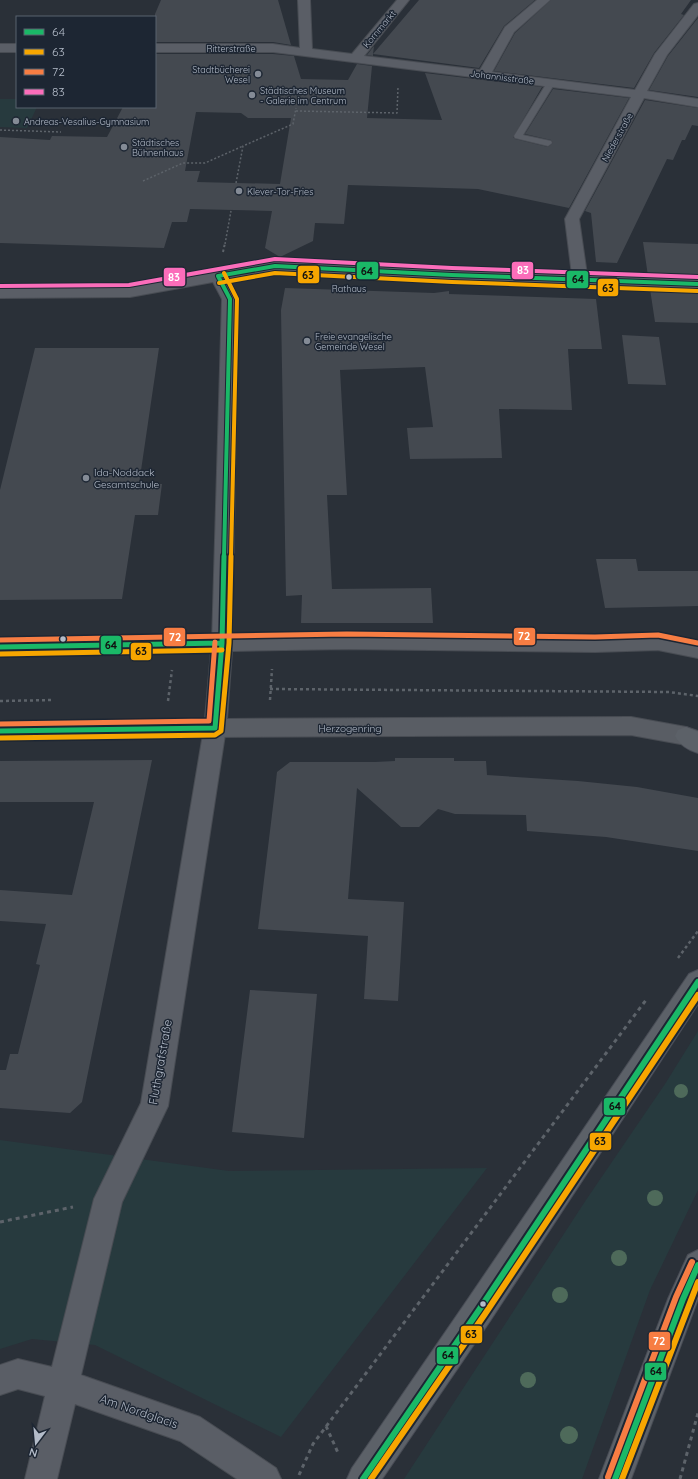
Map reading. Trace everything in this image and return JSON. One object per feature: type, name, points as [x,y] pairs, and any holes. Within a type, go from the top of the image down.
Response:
[{"type":"main road","points":[[0,647],[347,641],[595,644],[658,642],[698,650]]},
{"type":"main road","points":[[215,728],[222,643]]},
{"type":"main road","name":"Herzogenring","points":[[0,731],[215,728],[631,726],[694,740]]},
{"type":"main road","points":[[362,1479],[483,1304],[698,982]]},
{"type":"main road","points":[[615,1479],[690,1304],[698,1265]]},
{"type":"street","points":[[304,0],[306,52]]},
{"type":"street","name":"Kornmarkt","points":[[356,58],[403,0]]},
{"type":"street","points":[[484,76],[509,30],[544,0]]},
{"type":"street","name":"Niederstraße","points":[[580,280],[572,220],[661,54],[698,7]]},
{"type":"street","points":[[0,48],[16,48]]},
{"type":"street","name":"Ritterstraße","points":[[156,48],[272,48],[306,52]]},
{"type":"street","name":"Johannisstraße","points":[[306,52],[484,76],[640,94],[698,103]]},
{"type":"street","points":[[0,293],[130,292],[275,266],[698,284]]},
{"type":"street","points":[[218,276],[230,299],[222,643]]},
{"type":"street","name":"Fluthgrafstraße","points":[[41,1479],[108,1199],[154,1106],[215,728]]},
{"type":"street","name":"Am Nordglacis","points":[[0,1380],[18,1374],[64,1385],[189,1428],[266,1479]]},
{"type":"lane","points":[[548,143],[518,136],[551,83]]},
{"type":"path","points":[[296,111],[397,113],[399,64]]},
{"type":"path","points":[[143,181],[183,163],[205,163],[293,124],[296,108]]},
{"type":"path","points":[[0,130],[61,132]]},
{"type":"path","points":[[236,183],[244,146]]},
{"type":"path","points":[[218,276],[231,211]]},
{"type":"path","points":[[268,728],[274,642]]},
{"type":"path","points":[[165,729],[175,644]]},
{"type":"path","points":[[270,690],[669,692],[698,696]]},
{"type":"path","points":[[674,963],[698,931]]},
{"type":"path","points":[[297,1479],[313,1444],[650,994]]},
{"type":"path","points":[[0,1222],[108,1199]]},
{"type":"path","points":[[680,1479],[698,1413]]},
{"type":"green space","points":[[0,99],[16,99],[16,108],[37,108],[27,128],[0,127]]},
{"type":"green space","points":[[698,1031],[698,1190],[650,1290],[582,1479],[404,1479],[586,1200],[665,1084]]},
{"type":"green space","points":[[0,1140],[229,1171],[487,1168],[281,1437],[95,1345],[32,1339],[0,1349]]},
{"type":"building","points":[[161,0],[278,0],[291,45],[273,42],[156,42],[155,14]]},
{"type":"building","points":[[419,0],[535,0],[504,26],[479,68],[373,54]]},
{"type":"building","points":[[551,0],[691,0],[681,14],[684,15],[654,53],[634,88],[494,71],[515,33]]},
{"type":"building","points":[[698,18],[698,97],[649,90],[668,56]]},
{"type":"building","points":[[374,46],[373,56],[367,55]]},
{"type":"building","points":[[156,54],[273,54],[294,56],[301,79],[348,80],[357,64],[372,66],[367,118],[442,120],[425,73],[542,87],[513,137],[515,139],[548,147],[553,143],[551,140],[525,134],[553,89],[629,98],[569,208],[478,189],[348,185],[344,224],[315,223],[313,241],[280,257],[265,248],[272,211],[190,209],[187,222],[172,222],[164,248],[0,243],[0,137],[50,140],[52,136],[107,137],[122,108],[156,108]],"holes":[[[196,112],[241,113],[248,118],[291,118],[280,184],[197,182],[200,171],[185,171]]]},
{"type":"building","points":[[645,100],[698,108],[698,126],[692,125],[685,140],[682,140],[673,160],[667,159],[617,263],[596,262],[591,213],[585,211]]},
{"type":"building","points":[[643,242],[698,244],[698,278],[648,276]]},
{"type":"building","points":[[285,288],[434,293],[449,291],[449,294],[596,299],[602,349],[568,349],[572,410],[499,409],[502,458],[410,459],[407,428],[433,427],[425,367],[340,370],[347,495],[327,495],[332,589],[431,588],[433,623],[301,623],[302,595],[286,596],[281,310]]},
{"type":"building","points":[[650,289],[698,290],[698,323],[655,322]]},
{"type":"building","points":[[622,335],[659,337],[666,385],[628,384]]},
{"type":"building","name":"Ida-Noddack Gesamtschule","points":[[35,348],[159,348],[139,484],[162,484],[158,515],[135,515],[122,599],[0,600],[0,490]]},
{"type":"building","points":[[596,559],[636,559],[638,571],[698,571],[698,606],[605,608]]},
{"type":"building","points":[[395,758],[454,758],[454,761],[486,761],[487,775],[578,781],[637,787],[698,798],[698,851],[606,837],[527,831],[526,815],[455,814],[438,809],[419,827],[401,827],[357,788],[348,899],[404,902],[398,1001],[364,999],[368,936],[258,929],[277,772],[290,762],[375,762],[395,761]]},
{"type":"building","points":[[152,760],[82,1102],[70,1113],[0,1108],[0,1070],[6,1070],[10,1054],[18,1054],[40,965],[36,964],[46,924],[0,921],[0,890],[72,895],[94,802],[0,802],[0,761]]},
{"type":"building","points":[[250,990],[317,994],[304,1138],[232,1132]]},
{"type":"transit line","name":"83","points":[[0,286],[129,285],[275,259],[452,268],[698,277]]},
{"type":"transit line","name":"64","points":[[218,276],[275,266],[452,275],[698,284]]},
{"type":"transit line","name":"63","points":[[0,738],[215,735],[221,731],[229,643],[237,299],[224,273]]},
{"type":"transit line","name":"63","points":[[219,283],[275,273],[452,282],[698,291]]},
{"type":"transit line","name":"64","points":[[215,728],[222,643],[230,299],[218,276]]},
{"type":"transit line","name":"72","points":[[0,640],[347,634],[595,637],[658,635],[698,643]]},
{"type":"transit line","name":"72","points":[[0,724],[209,721],[215,642]]},
{"type":"transit line","name":"64","points":[[0,647],[222,643]]},
{"type":"transit line","name":"63","points":[[0,654],[222,650]]},
{"type":"transit line","name":"64","points":[[0,731],[215,728]]},
{"type":"transit line","name":"64","points":[[363,1479],[479,1310],[698,982]]},
{"type":"transit line","name":"63","points":[[371,1479],[485,1314],[698,995]]},
{"type":"transit line","name":"72","points":[[608,1477],[676,1297],[692,1262]]},
{"type":"transit line","name":"64","points":[[615,1479],[683,1299],[698,1265]]},
{"type":"transit line","name":"63","points":[[622,1479],[698,1282]]},
{"type":"place","name":"Stadtbücherei Wesel","points":[[258,74]]},
{"type":"place","name":"Städtisches Museum - Galerie im Centrum","points":[[252,95]]},
{"type":"place","name":"Andreas-Vesalius-Gymnasium","points":[[16,121]]},
{"type":"place","name":"Städtisches Bühnenhaus","points":[[124,147]]},
{"type":"place","name":"Klever-Tor-Fries","points":[[239,191]]},
{"type":"place","name":"Rathaus","points":[[349,277]]},
{"type":"place","name":"Freie evangelische Gemeinde Wesel","points":[[307,341]]},
{"type":"place","name":"Ida-Noddack Gesamtschule","points":[[86,478]]}]
